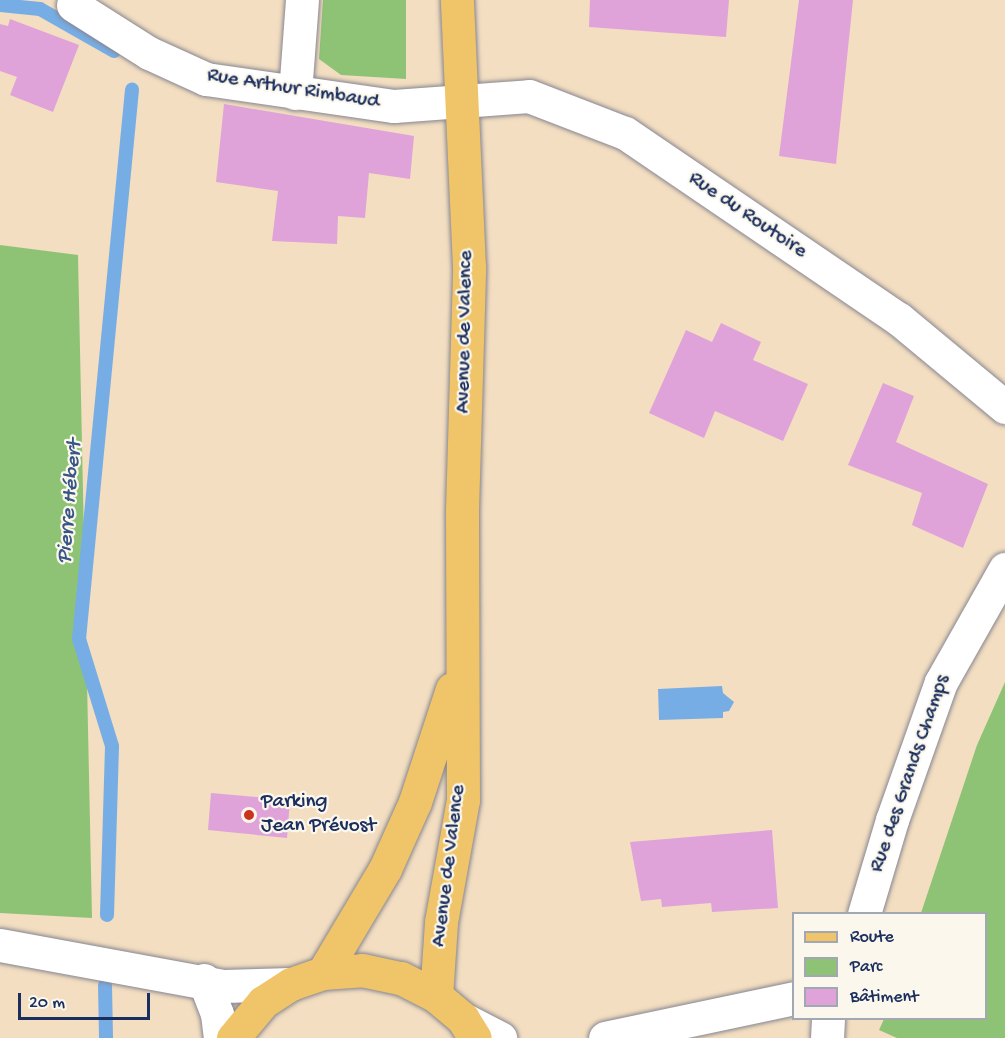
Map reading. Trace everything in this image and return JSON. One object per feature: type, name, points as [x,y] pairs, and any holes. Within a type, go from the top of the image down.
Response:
[{"type":"main road","name":"Avenue de Valence","points":[[436,996],[441,922],[463,800],[461,665],[469,267],[459,103],[457,0]]},
{"type":"main road","name":"Avenue de Valence","points":[[323,973],[385,868],[415,802],[461,665]]},
{"type":"main road","points":[[233,1038],[263,1002],[291,984],[323,973],[362,970],[401,978],[436,996],[469,1029]]},
{"type":"street","points":[[295,93],[302,0]]},
{"type":"street","name":"Rue Arthur Rimbaud","points":[[73,5],[149,53],[206,79],[394,106],[459,103]]},
{"type":"street","name":"Rue du Routoire","points":[[459,103],[528,96],[625,133],[899,320],[1005,407]]},
{"type":"street","name":"Rue des Grands Champs","points":[[865,912],[891,820],[941,682],[1002,577]]},
{"type":"street","points":[[0,945],[204,980],[224,986],[291,984]]},
{"type":"street","points":[[204,980],[217,1014],[220,1038]]},
{"type":"street","points":[[605,1038],[792,998]]},
{"type":"street","points":[[827,1038],[828,1020]]},
{"type":"street","points":[[469,1029],[500,1038]]},
{"type":"green space","points":[[323,0],[406,0],[406,79],[341,75],[319,59]]},
{"type":"green space","points":[[0,245],[78,255],[92,918],[0,913]]},
{"type":"green space","points":[[1005,682],[1005,1038],[897,1038],[879,1030],[884,1020],[987,1020],[987,912],[921,912],[977,745]]},
{"type":"water","points":[[722,686],[723,693],[734,702],[729,711],[723,712],[723,718],[659,720],[658,689]]},
{"type":"building","points":[[590,0],[729,0],[726,37],[589,27]]},
{"type":"building","points":[[799,0],[853,0],[836,164],[779,156]]},
{"type":"building","points":[[10,19],[79,45],[53,112],[10,95],[17,77],[0,71],[0,24],[8,26]]},
{"type":"building","points":[[224,104],[414,136],[410,179],[369,173],[365,218],[338,216],[337,244],[272,241],[278,191],[216,182]]},
{"type":"building","points":[[721,323],[761,342],[753,360],[808,384],[783,441],[715,411],[704,438],[649,413],[686,330],[712,342]]},
{"type":"building","points":[[883,383],[914,396],[896,442],[988,484],[963,548],[912,525],[922,493],[848,465]]},
{"type":"building","name":"Parking Jean Prévost","points":[[211,793],[290,800],[287,838],[208,830]]},
{"type":"building","points":[[772,830],[778,908],[712,912],[711,903],[662,907],[661,899],[641,901],[630,842]]},
{"type":"waterway","name":"Pierre Hébert","points":[[0,5],[40,9],[114,51]]},
{"type":"waterway","name":"Pierre Hébert","points":[[107,915],[112,746],[79,639],[132,90]]},
{"type":"waterway","name":"Pierre Hébert","points":[[105,985],[106,1038]]},
{"type":"place","name":"Parking Jean Prévost","points":[[249,815]]}]
